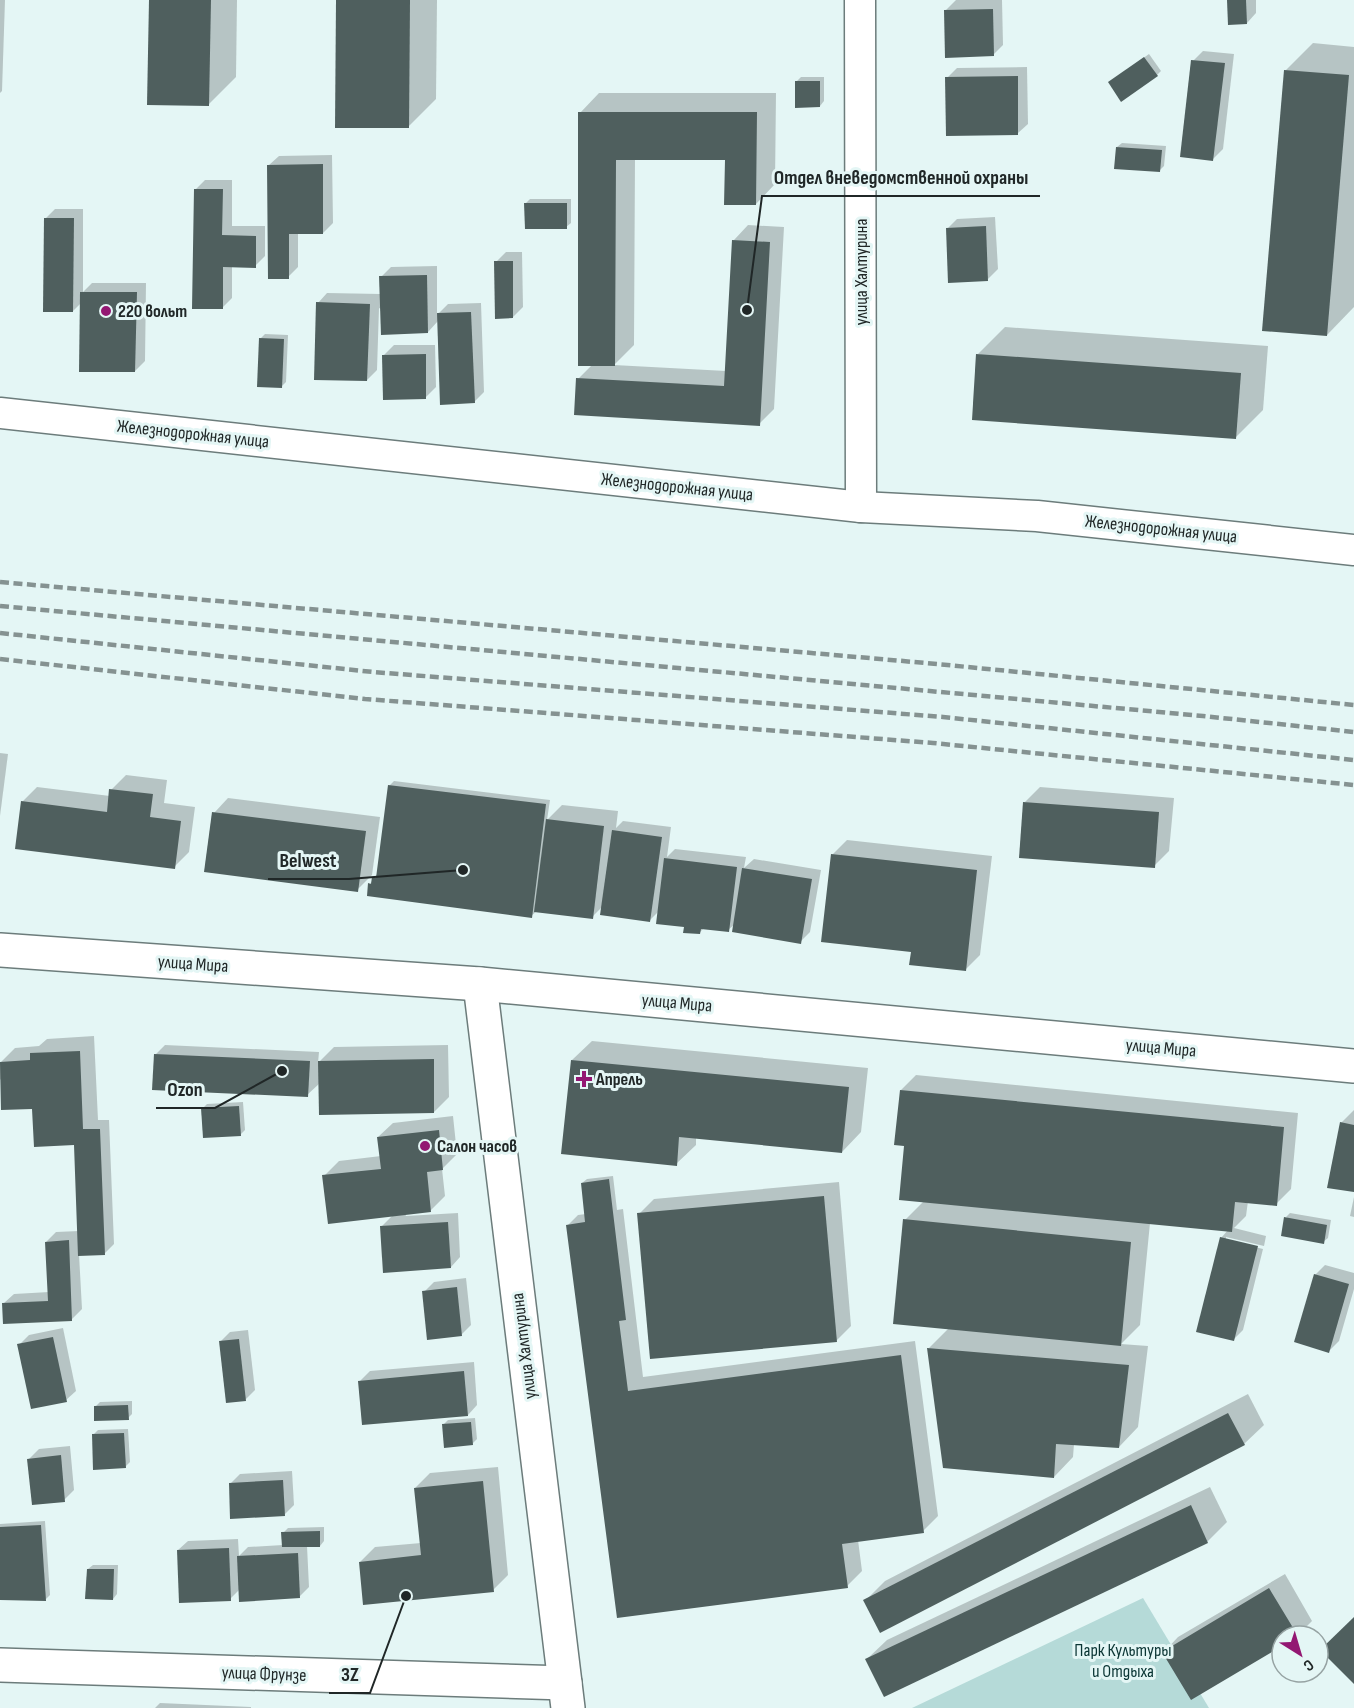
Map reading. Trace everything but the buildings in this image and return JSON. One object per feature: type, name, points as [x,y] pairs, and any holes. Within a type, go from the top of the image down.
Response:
[{"type":"main road","name":"улица Мира","points":[[0,950],[480,984],[1354,1065]]},
{"type":"main road","name":"улица Халтурина","points":[[480,984],[566,1696]]},
{"type":"main road","name":"улица Фрунзе","points":[[0,1665],[566,1696]]},
{"type":"street","name":"улица Халтурина","points":[[860,0],[861,507]]},
{"type":"street","name":"Железнодорожная улица","points":[[0,413],[861,507],[1037,516],[1354,550]]},
{"type":"green space","name":"Парк Культуры и Отдыха","points":[[1143,1598],[1209,1708],[912,1708]]},
{"type":"railway","points":[[0,582],[937,664],[1354,705]]},
{"type":"railway","points":[[0,606],[1203,716],[1354,732]]},
{"type":"railway","points":[[0,633],[373,672],[943,717],[1354,760]]},
{"type":"railway","points":[[0,659],[365,699],[933,743],[1354,785]]},
{"type":"place","name":"Отдел вневедомственной охраны","points":[[747,310]]},
{"type":"place","name":"220 вольт","points":[[106,311]]},
{"type":"place","name":"Belwest","points":[[463,870]]},
{"type":"place","name":"Ozon","points":[[282,1071]]},
{"type":"place","name":"Апрель","points":[[584,1079]]},
{"type":"place","name":"Салон часов","points":[[425,1146]]},
{"type":"place","name":"3Z","points":[[406,1596]]}]
